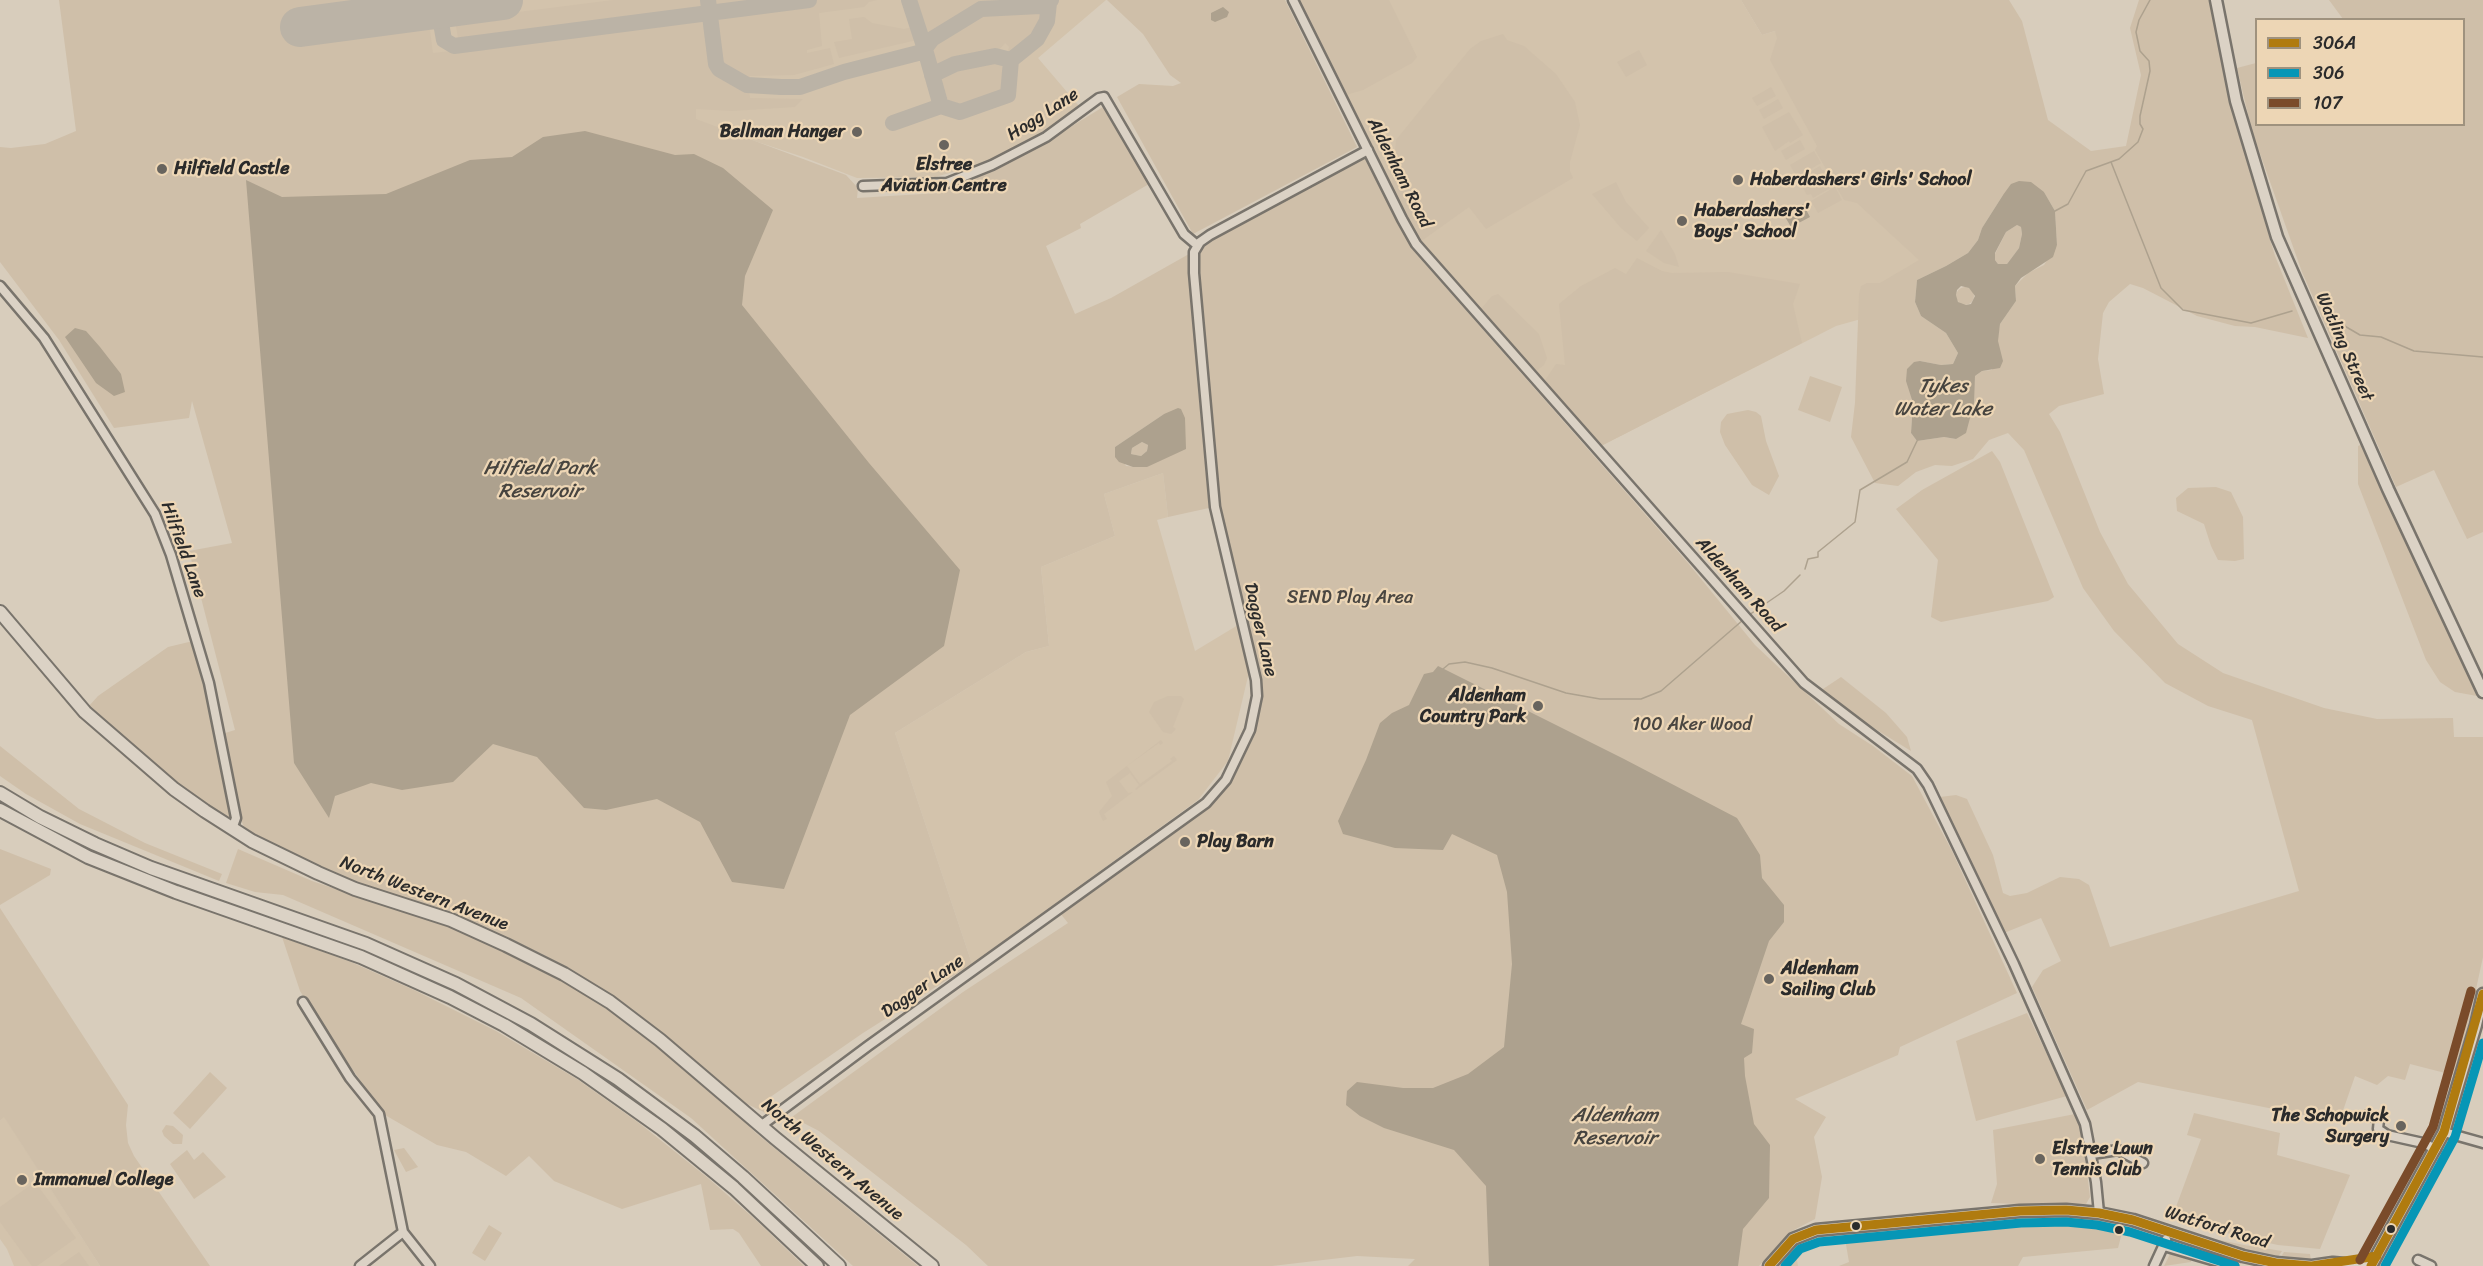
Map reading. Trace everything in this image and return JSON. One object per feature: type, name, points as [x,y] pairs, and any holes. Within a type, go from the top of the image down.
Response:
[{"type":"highway","name":"North Western Avenue","points":[[0,612],[85,712],[174,789],[232,829],[279,855],[355,889],[451,920],[564,974],[610,1002],[932,1266]]},
{"type":"highway","points":[[0,793],[57,826],[94,844],[171,875],[366,944],[446,979],[521,1018],[591,1061],[687,1130],[743,1177],[838,1266]]},
{"type":"highway","points":[[0,810],[88,857],[176,892],[361,957],[450,997],[504,1025],[584,1073],[662,1129],[734,1188],[817,1266]]},
{"type":"main road","name":"Watling Street","points":[[2216,0],[2236,101],[2277,237],[2383,478],[2483,692]]},
{"type":"main road","points":[[2372,1263],[2444,1132],[2483,994]]},
{"type":"main road","name":"Watford Road","points":[[1769,1266],[1793,1239],[1816,1230],[2020,1211],[2066,1210],[2133,1220],[2243,1256],[2276,1263],[2312,1266],[2333,1263],[2372,1263]]},
{"type":"street","name":"Aldenham Road","points":[[1293,0],[1416,244],[1804,683],[1917,769],[1928,785],[2014,964],[2085,1124],[2092,1154],[2098,1213]]},
{"type":"street","name":"Hogg Lane","points":[[863,186],[947,183],[992,165],[1046,137],[1099,98],[1104,97],[1184,234],[1197,245]]},
{"type":"street","points":[[1197,245],[1210,235],[1368,150]]},
{"type":"street","name":"Dagger Lane","points":[[762,1125],[1206,803],[1217,792],[1236,763],[1250,730],[1257,696],[1256,680],[1251,650],[1226,561],[1211,474],[1193,257],[1197,245]]},
{"type":"street","name":"Hilfield Lane","points":[[0,286],[49,345],[149,503],[163,531],[209,683],[236,818],[232,829]]},
{"type":"street","points":[[303,1002],[350,1078],[379,1114],[403,1232],[430,1266]]},
{"type":"street","points":[[2368,1115],[2379,1119],[2378,1129],[2387,1135],[2423,1143],[2436,1149]]},
{"type":"street","points":[[2444,1132],[2483,1143]]},
{"type":"street","points":[[2092,1154],[2118,1150],[2143,1163]]},
{"type":"street","points":[[360,1266],[403,1232]]},
{"type":"street","points":[[2154,1266],[2165,1243],[2233,1266]]},
{"type":"street","points":[[2418,1260],[2431,1266]]},
{"type":"shaded area","points":[[59,0],[1106,0],[1038,58],[1079,106],[1068,116],[1033,138],[982,164],[935,177],[857,178],[803,157],[661,110],[476,72]]},
{"type":"shaded area","name":"Haberdashers' Boys' School","points":[[1299,0],[1741,0],[1762,35],[1775,31],[1950,235],[1861,319],[1836,326],[1601,446],[1420,242]]},
{"type":"shaded area","points":[[1163,473],[1168,517],[1157,520],[1195,651],[1238,625],[1249,672],[1228,761],[1198,800],[972,964],[895,733],[1026,652],[1049,646],[1041,567],[1115,536],[1104,494]]},
{"type":"shaded area","name":"Immanuel College","points":[[4,1116],[100,1266],[14,1266],[0,1239],[0,1121]]},
{"type":"shaded area","points":[[1794,1243],[1798,1266],[1775,1266]]},
{"type":"green space","points":[[59,0],[397,0],[297,13],[300,40],[429,24],[433,53],[460,50],[455,20],[613,0],[877,0],[869,2],[864,7],[819,13],[822,46],[807,50],[807,53],[830,48],[834,64],[794,75],[750,76],[749,82],[723,70],[722,76],[749,90],[750,98],[803,99],[795,107],[732,111],[696,109],[696,119],[846,175],[858,188],[857,198],[939,193],[1033,150],[1103,107],[1149,184],[1080,224],[1081,228],[1046,246],[1075,314],[1111,298],[1189,254],[1209,508],[1168,517],[1163,473],[1104,494],[1115,536],[1041,567],[1049,646],[1026,652],[895,733],[972,964],[863,1033],[766,1100],[774,1110],[766,1113],[747,1104],[720,1084],[633,1012],[542,954],[465,919],[434,911],[321,871],[246,832],[239,815],[222,734],[235,730],[189,551],[232,543],[192,401],[189,418],[114,428],[59,340],[0,262],[0,147],[45,144],[76,131]],"holes":[[[1164,414],[1140,467],[1126,466],[1115,447]]]},
{"type":"green space","points":[[913,0],[1046,0],[1038,3],[979,6],[927,39]]},
{"type":"green space","points":[[1107,0],[1285,0],[1357,147],[1193,234],[1117,97],[1139,84],[1173,86],[1181,83],[1170,75],[1143,34]]},
{"type":"green space","points":[[1299,0],[1389,0],[1417,57],[1412,63],[1363,90],[1346,95]]},
{"type":"green space","points":[[1741,0],[2009,0],[2022,21],[2048,120],[2091,151],[2126,146],[2141,75],[2130,28],[2139,0],[2209,0],[2235,121],[2275,256],[2308,338],[2255,327],[2235,326],[2197,316],[2143,288],[2130,284],[2109,302],[2103,313],[2098,359],[2104,394],[2059,406],[2049,414],[2060,432],[2100,532],[2128,584],[2178,644],[2223,673],[2324,708],[2377,719],[2453,718],[2454,737],[2483,737],[2483,957],[2457,1076],[2410,1064],[2405,1080],[2388,1076],[2377,1085],[2355,1076],[2339,1122],[2138,1082],[2087,1110],[2032,987],[2043,970],[2061,961],[2041,918],[2004,933],[1940,797],[1956,795],[1967,799],[1993,855],[2003,893],[2010,896],[2027,893],[2060,877],[2079,879],[2089,885],[2110,947],[2299,891],[2252,720],[2208,706],[2165,683],[2114,631],[2083,588],[2024,450],[2008,433],[1989,440],[1973,459],[1952,466],[1935,465],[1916,472],[1898,486],[1875,483],[1851,437],[1855,403],[1859,294],[1861,286],[1867,283],[1880,283],[1919,260],[1857,203],[1844,200],[1815,150],[1817,146],[1770,60],[1777,38],[1775,31],[1762,35]],"holes":[[[2044,192],[2055,211],[2057,245],[2044,265],[2028,273],[2015,286],[2016,301],[2000,324],[1992,370],[1982,371],[1975,376],[1956,439],[1944,437],[1917,441],[1911,433],[1920,361],[1941,365],[1953,364],[1958,353],[1946,333],[1921,316],[1915,302],[1917,280],[1968,253],[1978,240],[1982,228],[2003,195]]]},
{"type":"green space","points":[[2329,0],[2483,0],[2483,532],[2467,539],[2434,470],[2396,487],[2302,272],[2252,131],[2237,68],[2255,63],[2255,126],[2465,126],[2465,18],[2342,18]]},
{"type":"green space","points":[[1042,9],[1045,11],[1039,29],[1010,55],[1007,56],[1009,47],[1005,43],[997,52],[956,61],[937,70],[930,48],[932,42],[957,25],[985,11]]},
{"type":"green space","points":[[864,17],[872,23],[904,29],[913,27],[917,40],[839,58],[834,42],[852,39],[849,19]]},
{"type":"green space","points":[[1503,34],[1507,40],[1524,46],[1556,74],[1575,102],[1580,125],[1570,162],[1573,178],[1486,229],[1469,207],[1420,242],[1392,187],[1396,140],[1470,49],[1481,41]]},
{"type":"green space","points":[[1639,50],[1647,65],[1626,77],[1617,62]]},
{"type":"green space","points":[[999,60],[1002,63],[1003,91],[964,105],[948,100],[939,75],[958,67]]},
{"type":"green space","points":[[1771,87],[1776,96],[1757,106],[1752,98]]},
{"type":"green space","points":[[1778,99],[1783,108],[1764,119],[1759,110]]},
{"type":"green space","points":[[1789,112],[1803,135],[1775,151],[1762,127]]},
{"type":"green space","points":[[1800,140],[1805,149],[1786,160],[1781,151]]},
{"type":"green space","points":[[1814,151],[1821,163],[1797,177],[1790,165]]},
{"type":"green space","name":"Aldenham Country Park","points":[[1364,157],[1412,249],[1688,563],[1755,645],[1839,724],[1873,746],[1912,776],[1952,851],[2017,993],[1900,1047],[1898,1055],[1795,1099],[1826,1117],[1814,1137],[1822,1177],[1815,1219],[1790,1232],[1759,1266],[1408,1266],[1415,1259],[1357,1256],[1272,1266],[988,1266],[966,1245],[819,1131],[792,1117],[963,992],[1068,923],[1060,913],[1193,817],[1218,797],[1234,777],[1251,742],[1259,698],[1220,519],[1214,479],[1198,262],[1200,251],[1206,243]]},
{"type":"green space","points":[[1820,166],[1832,187],[1813,198],[1811,194],[1807,195],[1800,183],[1803,181],[1801,177]]},
{"type":"green space","points":[[1616,182],[1626,202],[1649,228],[1637,241],[1621,228],[1592,194]]},
{"type":"green space","points":[[1835,187],[1842,200],[1818,213],[1811,201]]},
{"type":"green space","points":[[2017,225],[2021,227],[2022,234],[2019,248],[2007,264],[1998,264],[1995,254],[2006,232]]},
{"type":"green space","points":[[1661,230],[1675,254],[1679,267],[1664,263],[1646,251]]},
{"type":"green space","points":[[1637,258],[1662,271],[1672,273],[1728,272],[1800,284],[1793,304],[1802,343],[1601,446],[1544,382],[1556,364],[1565,365],[1559,304],[1581,286],[1615,268],[1626,274]]},
{"type":"green space","points":[[1965,287],[1972,289],[1974,296],[1972,303],[1965,305],[1958,303],[1956,296],[1958,289]]},
{"type":"green space","points":[[1498,294],[1539,334],[1547,358],[1544,365],[1535,372],[1481,309],[1492,296]]},
{"type":"green space","points":[[1810,376],[1842,387],[1830,422],[1798,410]]},
{"type":"green space","points":[[1748,410],[1761,416],[1766,441],[1779,476],[1769,495],[1752,485],[1725,445],[1720,432],[1721,422],[1727,414]]},
{"type":"green space","points":[[1142,442],[1148,445],[1147,451],[1141,456],[1131,454],[1132,448]]},
{"type":"green space","points":[[2363,444],[2477,696],[2455,692],[2440,682],[2426,660],[2358,484],[2358,446]]},
{"type":"green space","points":[[1992,451],[2000,462],[2054,597],[2048,601],[1941,622],[1931,617],[1938,560],[1896,509],[1922,490]]},
{"type":"green space","points":[[2216,487],[2231,492],[2243,517],[2244,559],[2218,560],[2204,524],[2177,511],[2176,498],[2188,488]]},
{"type":"green space","points":[[193,641],[207,685],[232,815],[229,819],[204,807],[109,727],[89,706],[98,696],[168,647]]},
{"type":"green space","points":[[1841,677],[1886,713],[1907,737],[1911,751],[1846,711],[1820,691]]},
{"type":"green space","points":[[1168,696],[1181,696],[1184,699],[1173,727],[1176,729],[1171,734],[1163,732],[1149,712],[1154,702]]},
{"type":"green space","points":[[1161,740],[1163,743],[1160,745],[1159,743],[1127,766],[1140,784],[1172,761],[1170,759],[1174,756],[1177,760],[1136,790],[1139,785],[1130,773],[1119,781],[1128,793],[1133,792],[1104,814],[1107,819],[1103,821],[1099,812],[1112,796],[1106,782]]},
{"type":"green space","points":[[0,746],[79,809],[145,843],[222,874],[219,881],[80,824],[26,794],[0,776]]},
{"type":"green space","points":[[0,849],[51,869],[50,875],[0,905]]},
{"type":"green space","points":[[238,849],[312,881],[494,942],[544,966],[625,1017],[707,1085],[756,1133],[918,1266],[853,1266],[691,1118],[521,998],[283,895],[255,892],[226,883]]},
{"type":"green space","points":[[0,908],[128,1105],[126,1125],[128,1143],[134,1156],[210,1266],[100,1266],[4,1117],[0,1121]]},
{"type":"green space","points":[[282,937],[351,962],[414,990],[496,1031],[577,1079],[639,1123],[708,1178],[804,1266],[761,1266],[739,1233],[733,1229],[710,1230],[701,1184],[622,1209],[554,1181],[529,1156],[506,1176],[466,1152],[437,1145],[385,1115],[321,1025],[300,991]]},
{"type":"green space","points":[[2027,1013],[2067,1096],[1976,1121],[1956,1041]]},
{"type":"green space","points":[[210,1072],[227,1088],[190,1129],[173,1113]]},
{"type":"green space","points":[[2194,1113],[2280,1133],[2277,1155],[2350,1175],[2320,1249],[2278,1245],[2236,1236],[2173,1215],[2201,1139],[2187,1135]]},
{"type":"green space","name":"Elstree Lawn Tennis Club","points":[[2075,1114],[2082,1132],[2090,1197],[2086,1204],[2074,1206],[1991,1203],[1997,1184],[1993,1130]]},
{"type":"green space","points":[[166,1125],[173,1126],[183,1135],[182,1144],[173,1144],[164,1136],[162,1131]]},
{"type":"green space","points":[[404,1148],[418,1167],[406,1172],[394,1150]]},
{"type":"green space","points":[[187,1150],[194,1160],[203,1152],[226,1177],[194,1199],[170,1164]]},
{"type":"green space","points":[[35,1182],[76,1238],[37,1266],[32,1266],[0,1222],[0,1207]]},
{"type":"green space","points":[[2080,1217],[2124,1225],[2118,1248],[2023,1257],[2018,1266],[1839,1266],[1849,1262],[1844,1233],[1945,1223],[1947,1233],[1985,1223]]},
{"type":"green space","points":[[489,1225],[502,1233],[485,1261],[472,1253]]},
{"type":"green space","points":[[2195,1235],[2244,1245],[2282,1251],[2276,1260]]},
{"type":"green space","points":[[79,1252],[89,1266],[59,1266]]},
{"type":"green space","points":[[2284,1252],[2310,1254],[2311,1260],[2279,1260]]},
{"type":"green space","points":[[2170,1254],[2191,1260],[2191,1262],[2164,1266]]},
{"type":"water","points":[[1223,7],[1229,12],[1227,17],[1215,22],[1211,20],[1211,13]]},
{"type":"water","name":"Hilfield Park Reservoir","points":[[585,131],[675,155],[694,154],[723,168],[773,210],[745,276],[742,305],[869,463],[960,570],[944,646],[850,715],[784,889],[732,882],[700,822],[657,799],[606,810],[584,808],[537,757],[493,744],[453,782],[402,790],[371,783],[335,796],[329,818],[294,763],[246,180],[282,197],[386,194],[470,160],[512,157],[543,137]]},
{"type":"water","name":"Tykes Water Lake","points":[[2019,181],[2031,182],[2044,192],[2055,211],[2057,245],[2053,257],[2021,278],[2015,286],[2016,301],[2000,324],[1998,341],[2003,361],[2000,368],[1982,371],[1975,376],[1974,403],[1966,433],[1956,439],[1944,437],[1917,441],[1911,433],[1913,403],[1906,381],[1907,369],[1914,362],[1920,361],[1941,365],[1953,364],[1958,353],[1946,333],[1921,316],[1915,302],[1917,280],[1968,253],[2011,184]],"holes":[[[2017,225],[2021,227],[2022,234],[2019,248],[2007,264],[1998,264],[1995,260],[1995,253],[2006,232]],[[1961,286],[1969,288],[1975,296],[1971,304],[1958,302],[1956,295]]]},
{"type":"water","points":[[1803,204],[1810,217],[1791,227],[1784,215]]},
{"type":"water","points":[[75,328],[86,331],[100,347],[121,374],[125,392],[114,396],[96,383],[65,337]]},
{"type":"water","points":[[1178,408],[1181,409],[1185,418],[1186,449],[1147,467],[1133,467],[1119,462],[1115,457],[1115,447],[1164,414]],"holes":[[[1142,442],[1148,445],[1147,451],[1141,456],[1131,454],[1132,448]]]},
{"type":"water","name":"Aldenham Reservoir","points":[[1438,666],[1737,818],[1760,855],[1762,878],[1784,905],[1784,922],[1769,941],[1741,1024],[1754,1029],[1752,1053],[1744,1058],[1745,1076],[1754,1124],[1770,1145],[1769,1198],[1743,1229],[1738,1266],[1489,1266],[1486,1186],[1454,1150],[1384,1128],[1360,1116],[1346,1105],[1347,1091],[1357,1082],[1403,1088],[1433,1088],[1468,1074],[1504,1047],[1512,964],[1507,892],[1497,855],[1452,834],[1443,850],[1395,848],[1343,834],[1338,821],[1380,723],[1392,713],[1409,705],[1424,674],[1433,672]]},
{"type":"waterway","points":[[2055,211],[2068,204],[2086,171],[2119,159],[2138,142],[2143,129],[2140,116],[2150,71],[2149,61],[2140,51],[2136,32],[2139,20],[2150,0]]},
{"type":"waterway","points":[[2111,162],[2161,288],[2183,310],[2251,323],[2292,311]]},
{"type":"waterway","points":[[2331,318],[2360,335],[2381,337],[2414,351],[2483,357]]},
{"type":"waterway","points":[[1805,569],[1808,559],[1818,557],[1818,552],[1855,522],[1860,490],[1907,462],[1917,441]]},
{"type":"waterway","points":[[1749,615],[1784,591],[1800,575]]},
{"type":"waterway","points":[[1443,669],[1449,664],[1465,662],[1492,668],[1566,693],[1600,699],[1641,699],[1661,691],[1743,620]]},
{"type":"taxiway","points":[[708,0],[716,64],[719,69],[747,85],[781,87],[800,87],[844,72],[922,52],[932,39],[981,9],[1040,6],[1051,0]]},
{"type":"taxiway","points":[[451,7],[443,12],[441,23],[444,40],[454,46],[809,0]]},
{"type":"taxiway","points":[[909,0],[941,106]]},
{"type":"taxiway","points":[[893,123],[941,106],[960,112],[1008,95],[1011,60],[1037,39],[1047,21],[1049,3]]},
{"type":"taxiway","points":[[932,75],[955,64],[995,56],[1011,60]]},
{"type":"runway","points":[[300,27],[503,0]]},
{"type":"transit line","name":"107","points":[[2360,1260],[2433,1127],[2471,991]]},
{"type":"transit line","name":"306A","points":[[2371,1266],[2444,1132],[2483,994]]},
{"type":"transit line","name":"306","points":[[2385,1266],[2455,1137],[2483,1043]]},
{"type":"transit line","name":"306A","points":[[1769,1266],[1793,1239],[1816,1230],[2020,1211],[2066,1210],[2099,1213],[2133,1220],[2243,1256],[2276,1263],[2311,1266]]},
{"type":"transit line","name":"306","points":[[1785,1266],[1800,1249],[1819,1242],[2021,1223],[2066,1222],[2097,1225],[2130,1232],[2235,1266]]},
{"type":"transit line","name":"306A","points":[[2312,1266],[2377,1256]]},
{"type":"place","name":"Bellman Hanger","points":[[857,132]]},
{"type":"place","name":"Elstree Aviation Centre","points":[[944,145]]},
{"type":"place","name":"Hilfield Castle","points":[[162,169]]},
{"type":"place","name":"Haberdashers' Girls' School","points":[[1738,180]]},
{"type":"place","name":"Haberdashers' Boys' School","points":[[1682,221]]},
{"type":"place","name":"Aldenham Country Park","points":[[1538,706]]},
{"type":"place","name":"Play Barn","points":[[1185,842]]},
{"type":"place","name":"Aldenham Sailing Club","points":[[1769,979]]},
{"type":"place","name":"The Schopwick Surgery","points":[[2401,1126]]},
{"type":"place","name":"Elstree Lawn Tennis Club","points":[[2040,1159]]},
{"type":"place","name":"Immanuel College","points":[[22,1180]]},
{"type":"park label","name":"SEND Play Area","points":[[1350,598]]},
{"type":"park label","name":"100 Aker Wood","points":[[1692,725]]}]
